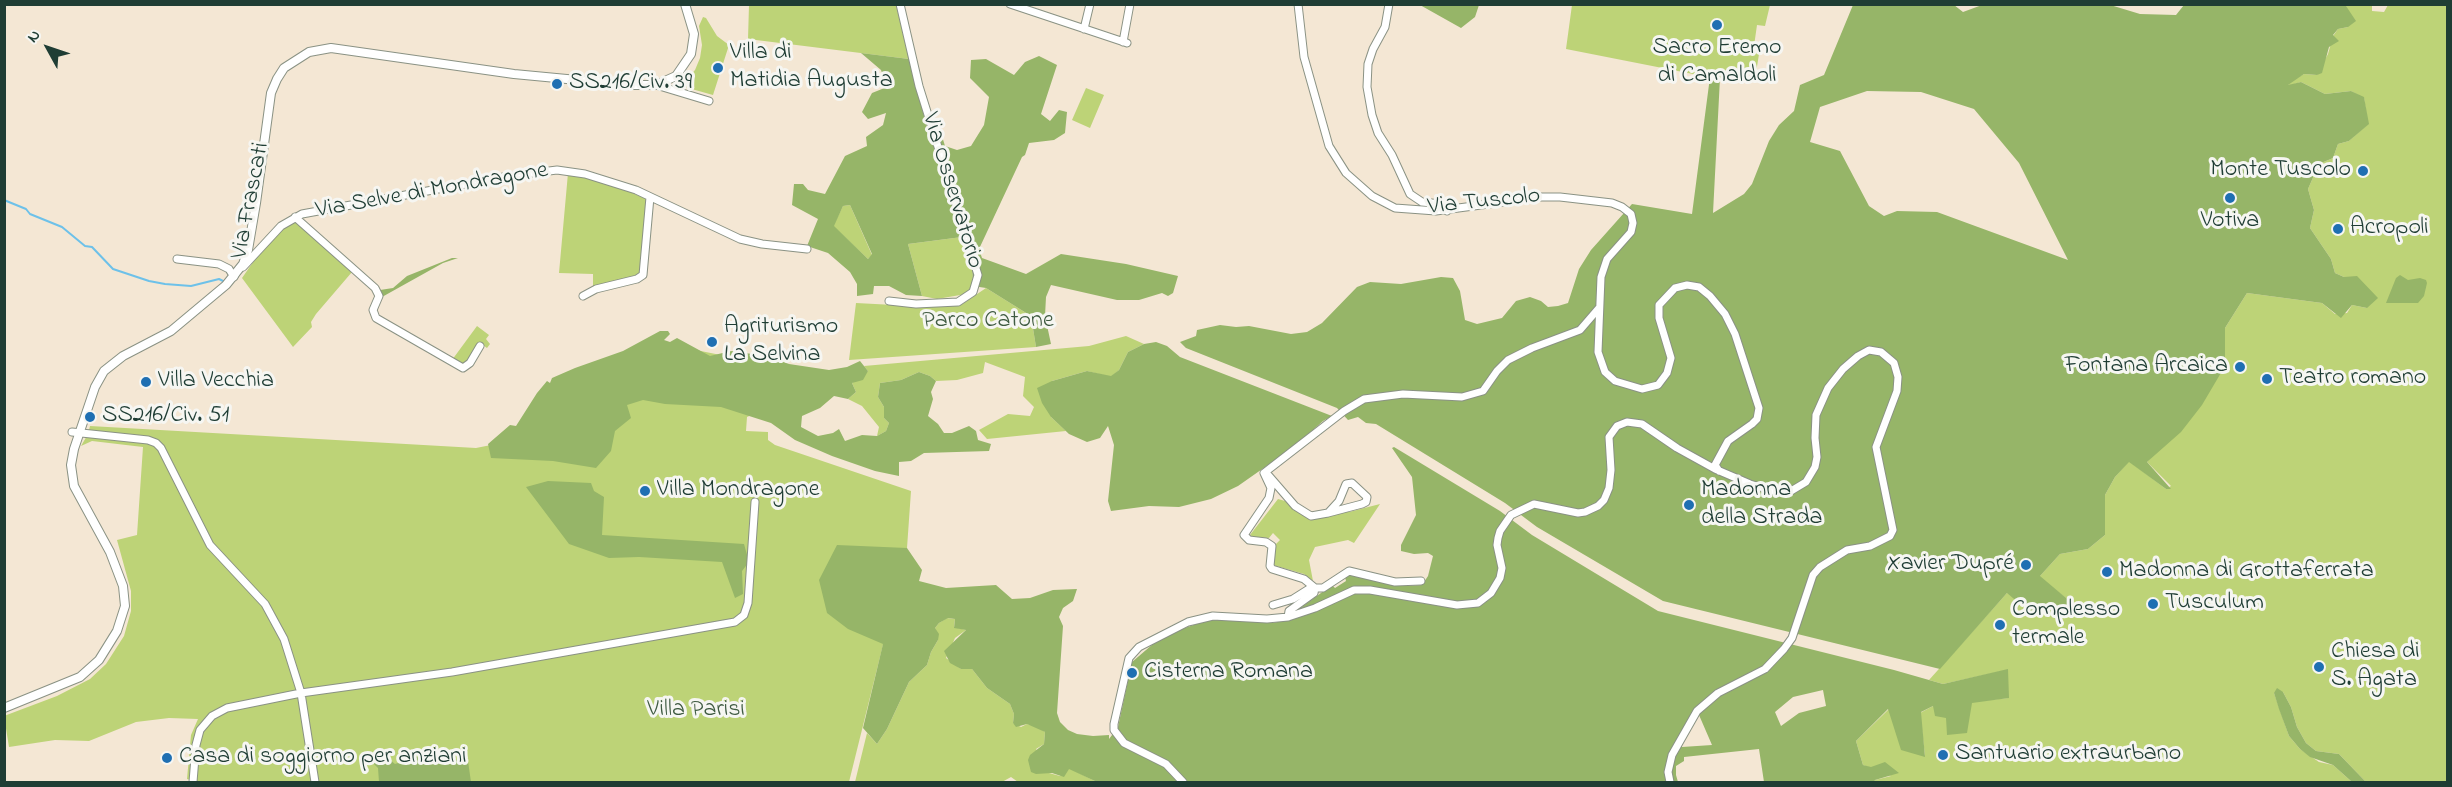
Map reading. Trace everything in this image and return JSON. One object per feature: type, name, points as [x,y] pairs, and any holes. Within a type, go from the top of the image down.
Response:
[{"type":"main road","points":[[656,85],[678,75],[691,54],[694,34],[685,4]]},
{"type":"main road","name":"Via Frascati","points":[[4,708],[63,685],[87,672],[104,654],[121,621],[125,600],[121,580],[110,552],[72,480],[71,461],[75,433],[104,371],[123,356],[166,335],[234,277],[248,250],[271,91],[284,68],[309,52],[321,48],[335,48],[514,74],[630,85],[656,85]]},
{"type":"street","name":"Via Osservatorio","points":[[889,301],[916,304],[958,302],[973,292],[978,275],[919,86],[900,4]]},
{"type":"street","points":[[1010,4],[1125,43],[1130,4]]},
{"type":"street","points":[[1084,29],[1089,4]]},
{"type":"street","name":"Via Tuscolo","points":[[1298,4],[1308,74],[1326,139],[1342,168],[1365,192],[1389,206],[1407,210],[1447,211],[1555,196],[1606,202],[1624,208],[1632,217],[1632,226],[1627,239],[1603,267],[1599,308]]},
{"type":"street","points":[[1389,4],[1385,27],[1368,64],[1368,91],[1373,120],[1410,194],[1422,202],[1440,204],[1447,211]]},
{"type":"street","name":"Via Frascati","points":[[656,85],[709,101]]},
{"type":"street","name":"Via Selve di Mondragone","points":[[234,277],[275,232],[295,217],[446,187],[557,170],[594,176],[650,197],[740,238],[762,244],[807,249]]},
{"type":"street","points":[[583,296],[596,289],[637,279],[643,275],[650,197]]},
{"type":"street","name":"Via Selve di Mondragone","points":[[295,217],[375,288],[379,298],[373,310],[376,318],[463,368],[470,363],[480,346]]},
{"type":"street","points":[[177,259],[219,264],[229,270],[234,277]]},
{"type":"street","points":[[1599,308],[1598,352],[1605,372],[1622,384],[1648,389],[1658,385],[1670,366],[1670,350],[1659,318],[1659,305],[1675,288],[1687,285],[1699,287],[1725,314],[1735,334],[1759,408],[1752,424],[1735,435],[1716,458],[1706,464]]},
{"type":"street","points":[[1264,473],[1344,411],[1364,399],[1404,394],[1462,397],[1483,391],[1508,360],[1532,348],[1581,330],[1599,308]]},
{"type":"street","points":[[1183,783],[1166,764],[1124,742],[1114,730],[1129,658],[1139,647],[1188,622],[1213,616],[1267,619],[1288,617],[1315,608],[1354,590],[1363,589],[1457,605],[1478,603],[1491,593],[1500,578],[1502,568],[1497,545],[1498,538],[1511,515],[1534,504],[1585,512],[1598,506],[1604,500],[1609,488],[1611,470],[1609,437],[1617,426],[1627,422],[1642,424],[1706,464],[1732,477],[1773,491],[1791,490],[1806,482],[1811,475],[1817,458],[1816,415],[1837,376],[1851,361],[1869,350],[1881,352],[1894,363],[1899,384],[1876,447],[1893,530],[1890,536],[1870,546],[1847,550],[1820,567],[1813,575],[1792,638],[1784,649],[1765,669],[1718,693],[1693,716],[1672,754],[1668,772],[1670,783]]},
{"type":"street","points":[[75,433],[148,440],[159,445],[210,545],[261,599],[273,617],[288,650],[302,693],[315,783]]},
{"type":"street","points":[[1719,471],[1715,465],[1725,448]]},
{"type":"street","points":[[1725,448],[1720,462],[1732,477]]},
{"type":"street","points":[[1264,473],[1276,483],[1283,495],[1304,513],[1311,516],[1328,513],[1362,504],[1366,502],[1367,497],[1352,483],[1346,484],[1339,501],[1328,513]]},
{"type":"street","points":[[1264,473],[1271,488],[1269,498],[1244,535],[1250,540],[1266,542],[1272,546],[1270,566],[1272,569],[1304,579],[1314,587],[1323,588],[1349,571],[1395,582],[1421,581]]},
{"type":"street","points":[[193,783],[198,735],[212,716],[231,707],[302,693],[452,672],[735,622],[744,615],[748,603],[755,502]]},
{"type":"street","points":[[1288,617],[1289,611],[1314,593],[1314,587]]},
{"type":"street","points":[[1273,605],[1293,599],[1314,587]]},
{"type":"green space","points":[[1479,4],[1475,17],[1461,28],[1420,5]]},
{"type":"green space","points":[[2107,4],[2140,14],[2176,15],[2184,5],[2344,4],[2356,21],[2348,27],[2338,29],[2333,35],[2339,41],[2329,47],[2322,73],[2304,74],[2288,85],[2301,82],[2325,94],[2351,91],[2364,97],[2369,124],[2349,141],[2338,144],[2333,158],[2319,164],[2308,189],[2314,210],[2310,228],[2331,259],[2335,273],[2344,277],[2357,276],[2378,298],[2367,308],[2352,305],[2341,318],[2322,303],[2247,293],[2225,328],[2225,366],[2202,405],[2181,432],[2147,462],[2171,489],[2166,489],[2129,462],[2115,477],[2105,495],[2105,535],[2088,549],[2060,554],[2040,576],[2072,603],[2034,616],[2007,593],[1940,669],[1663,601],[1537,527],[1505,503],[1376,424],[1366,423],[1358,417],[1348,420],[1337,408],[1186,348],[1180,342],[1196,336],[1197,330],[1220,325],[1249,326],[1291,334],[1307,332],[1322,323],[1357,287],[1370,282],[1401,284],[1441,277],[1453,278],[1460,291],[1465,320],[1477,324],[1502,318],[1516,301],[1530,297],[1541,301],[1548,307],[1568,303],[1579,269],[1591,250],[1632,204],[1692,214],[1710,77],[1720,78],[1713,213],[1744,194],[1752,184],[1769,141],[1779,125],[1794,111],[1800,85],[1824,75],[1853,5],[1954,5],[1963,12],[1982,5]],"holes":[[[1867,91],[1921,92],[1974,109],[2019,163],[2068,260],[1937,212],[1897,211],[1884,216],[1869,206],[1840,151],[1810,142],[1820,107]]]},
{"type":"green space","points":[[749,5],[896,5],[909,59],[748,39]]},
{"type":"green space","points":[[1572,5],[1770,5],[1765,26],[1757,25],[1753,53],[1759,54],[1756,73],[1746,72],[1746,79],[1710,77],[1709,84],[1703,76],[1566,49]]},
{"type":"green space","points":[[2344,5],[2372,5],[2372,11],[2384,12],[2388,5],[2447,5],[2447,782],[2366,782],[2339,754],[2316,751],[2306,743],[2283,692],[2274,693],[2289,736],[2300,749],[2319,762],[2333,765],[2352,782],[1874,782],[1891,776],[1863,765],[1856,741],[1889,709],[1925,756],[1920,713],[1933,706],[2008,698],[2007,670],[1943,684],[1929,680],[2007,593],[2072,603],[2039,577],[2060,554],[2088,549],[2105,535],[2105,495],[2115,477],[2129,461],[2166,489],[2171,486],[2147,462],[2225,366],[2225,328],[2247,293],[2322,303],[2335,314],[2347,313],[2352,305],[2367,308],[2344,277],[2335,273],[2331,259],[2310,228],[2314,210],[2308,189],[2319,164],[2333,158],[2338,144],[2349,141],[2368,124],[2364,98],[2351,91],[2325,94],[2301,82],[2288,86],[2289,82],[2304,74],[2317,75],[2328,54],[2333,36],[2338,29],[2348,27]]},
{"type":"green space","points":[[703,17],[706,18],[717,36],[729,45],[713,95],[681,86],[695,70],[700,58],[702,45],[699,26]]},
{"type":"green space","points":[[861,53],[909,59],[927,127],[941,133],[945,146],[957,150],[971,146],[984,125],[989,97],[970,78],[971,60],[986,59],[1014,75],[1025,62],[1039,56],[1057,65],[1041,114],[1050,121],[1059,110],[1067,112],[1065,133],[1054,140],[1029,143],[979,249],[982,258],[1026,274],[1061,254],[1126,264],[1178,276],[1173,293],[1168,296],[1162,293],[1139,300],[1117,300],[1051,285],[1046,297],[1045,316],[1051,344],[1036,347],[1031,316],[986,288],[973,286],[972,265],[962,237],[908,244],[922,296],[906,295],[889,286],[874,286],[873,294],[857,296],[857,284],[850,272],[828,253],[807,246],[818,219],[792,205],[794,184],[803,184],[808,190],[825,194],[845,156],[867,146],[866,137],[883,125],[886,113],[868,119],[862,112],[872,93],[887,87],[881,70]],"holes":[[[850,205],[872,254],[868,259],[834,226],[843,206]]]},
{"type":"green space","points":[[1086,88],[1104,95],[1090,128],[1072,120]]},
{"type":"green space","points":[[568,173],[583,175],[619,187],[646,199],[640,275],[593,286],[593,274],[559,273]]},
{"type":"green space","points":[[850,205],[872,255],[868,259],[833,226],[843,206]]},
{"type":"green space","points":[[295,221],[352,272],[316,314],[311,322],[312,327],[293,347],[242,278],[258,255],[285,226]]},
{"type":"green space","points":[[962,237],[972,265],[973,286],[966,294],[937,299],[922,296],[908,244]]},
{"type":"green space","points":[[452,258],[458,258],[443,263],[382,297],[380,290],[393,288],[407,276]]},
{"type":"green space","points":[[2400,275],[2408,280],[2420,278],[2426,280],[2424,296],[2418,303],[2386,303],[2396,278]]},
{"type":"green space","name":"Parco Catone","points":[[986,288],[1031,316],[1036,347],[849,360],[856,303],[932,307],[961,305]]},
{"type":"green space","points":[[477,326],[489,335],[486,339],[490,344],[487,348],[480,343],[464,366],[452,360]]},
{"type":"green space","points":[[660,331],[668,331],[670,334],[664,340],[670,342],[677,338],[710,356],[731,351],[829,370],[847,367],[860,361],[868,371],[863,380],[852,383],[856,392],[848,399],[834,396],[820,408],[802,416],[801,427],[818,436],[833,433],[839,429],[845,441],[862,435],[877,436],[886,431],[889,423],[884,418],[884,407],[878,397],[880,383],[901,380],[919,372],[930,376],[936,381],[931,392],[933,399],[928,416],[944,433],[952,433],[969,426],[976,431],[978,440],[991,444],[989,451],[924,453],[911,461],[899,462],[899,476],[875,471],[832,456],[795,440],[771,423],[721,407],[665,404],[643,400],[627,405],[631,418],[615,431],[611,451],[596,468],[553,461],[491,458],[488,444],[510,425],[516,426],[547,381],[550,383],[552,378],[623,351]]},
{"type":"green space","points":[[1126,336],[1144,344],[1128,352],[1119,370],[1111,377],[1087,371],[1052,381],[1051,417],[1066,431],[987,439],[979,430],[1008,414],[1030,416],[1034,407],[1023,396],[1025,377],[985,362],[983,373],[957,380],[936,381],[919,372],[901,380],[880,383],[878,397],[884,407],[884,418],[889,423],[886,431],[877,436],[879,427],[862,406],[848,399],[856,392],[852,383],[868,371],[864,366],[1089,346]]},
{"type":"green space","points":[[1156,342],[1167,346],[1180,357],[1332,416],[1295,446],[1238,486],[1211,499],[1179,507],[1149,506],[1111,511],[1108,501],[1114,445],[1108,426],[1100,438],[1087,442],[1069,434],[1051,417],[1042,403],[1037,388],[1087,371],[1111,376],[1119,370],[1128,352],[1144,344]]},
{"type":"green space","name":"Villa Mondragone","points":[[661,343],[830,377],[813,388],[747,417],[746,431],[768,432],[768,440],[775,445],[911,491],[907,548],[849,782],[197,782],[187,779],[191,735],[198,719],[169,718],[136,722],[89,741],[55,740],[9,747],[4,716],[57,696],[90,679],[106,664],[124,636],[131,611],[131,591],[117,540],[137,535],[143,447],[92,441],[81,446],[90,426],[476,448],[496,444]]},
{"type":"green space","points":[[1394,447],[1500,511],[1532,535],[1658,611],[1943,684],[2008,669],[2009,698],[1972,703],[1967,733],[1947,735],[1946,718],[1935,716],[1933,706],[1921,712],[1925,757],[1901,750],[1888,709],[1856,741],[1863,765],[1871,767],[1885,762],[1899,773],[1874,782],[1764,782],[1759,749],[1684,757],[1684,761],[1676,766],[1678,782],[1097,782],[1069,769],[1064,777],[1052,773],[1031,772],[1028,760],[1030,755],[1044,744],[1045,732],[1027,724],[1016,727],[1013,723],[1014,714],[1010,704],[987,688],[972,669],[961,669],[950,663],[944,651],[966,630],[954,628],[955,619],[948,618],[935,628],[939,634],[938,640],[927,665],[909,682],[887,729],[877,744],[863,728],[883,644],[848,629],[827,613],[819,580],[837,545],[907,548],[922,570],[919,581],[946,588],[996,585],[1012,599],[1030,598],[1053,590],[1077,589],[1073,601],[1063,608],[1059,617],[1063,626],[1057,713],[1060,722],[1068,730],[1093,736],[1109,735],[1109,739],[1118,727],[1132,662],[1153,644],[1173,632],[1214,618],[1272,623],[1288,620],[1332,585],[1335,588],[1346,581],[1345,577],[1355,572],[1408,582],[1408,586],[1422,585],[1428,576],[1433,556],[1428,553],[1414,554],[1401,551],[1401,545],[1416,515],[1412,477],[1392,448]],"holes":[[[1823,690],[1826,706],[1799,713],[1781,726],[1775,712],[1793,697]],[[1699,715],[1712,745],[1682,747],[1681,745]]]},
{"type":"green space","points":[[548,481],[591,483],[594,491],[604,497],[602,535],[744,544],[749,562],[742,571],[743,594],[735,598],[722,562],[639,557],[609,558],[569,544],[526,487]]},
{"type":"green space","points":[[1278,499],[1285,501],[1306,516],[1345,510],[1349,512],[1380,504],[1354,543],[1348,540],[1315,547],[1309,560],[1313,581],[1304,574],[1273,565],[1276,544],[1280,540],[1273,533],[1269,538],[1250,535]]},
{"type":"green space","points":[[947,618],[955,619],[954,627],[966,630],[955,638],[946,658],[961,669],[972,669],[987,688],[1010,704],[1014,714],[1013,723],[1021,727],[1027,724],[1036,726],[1045,732],[1044,744],[1036,749],[1049,773],[1060,776],[1069,768],[1097,782],[1018,782],[1011,777],[1002,782],[855,782],[867,733],[877,744],[887,729],[909,682],[927,665],[938,640],[935,628]]},
{"type":"green space","points":[[2277,688],[2283,692],[2291,707],[2297,727],[2306,743],[2316,751],[2339,754],[2366,782],[2352,782],[2333,765],[2310,757],[2300,749],[2289,736],[2274,693]]},
{"type":"green space","points":[[371,753],[383,754],[395,764],[420,756],[468,761],[471,782],[379,782],[378,768],[371,761]]},
{"type":"waterway","points":[[4,200],[62,227],[85,246],[92,247],[113,269],[165,284],[191,286],[219,279],[223,281]]},
{"type":"place","name":"Sacro Eremo di Camaldoli","points":[[1717,25]]},
{"type":"place","name":"Villa di Matidia Augusta","points":[[718,68]]},
{"type":"place","name":"SS216/Civ. 39","points":[[557,84]]},
{"type":"place","name":"Monte Tuscolo","points":[[2363,171]]},
{"type":"place","name":"Votiva","points":[[2230,198]]},
{"type":"place","name":"Acropoli","points":[[2338,229]]},
{"type":"place","name":"Agriturismo La Selvina","points":[[712,342]]},
{"type":"place","name":"Fontana Arcaica","points":[[2240,367]]},
{"type":"place","name":"Teatro romano","points":[[2267,379]]},
{"type":"place","name":"Villa Vecchia","points":[[146,382]]},
{"type":"place","name":"SS216/Civ. 51","points":[[90,417]]},
{"type":"place","name":"Villa Mondragone","points":[[645,491]]},
{"type":"place","name":"Madonna della Strada","points":[[1689,505]]},
{"type":"place","name":"Xavier Dupré","points":[[2026,565]]},
{"type":"place","name":"Madonna di Grottaferrata","points":[[2107,572]]},
{"type":"place","name":"Tusculum","points":[[2153,604]]},
{"type":"place","name":"Complesso termale","points":[[2000,625]]},
{"type":"place","name":"Chiesa di S. Agata","points":[[2319,667]]},
{"type":"place","name":"Cisterna Romana","points":[[1132,673]]},
{"type":"place","name":"Santuario extraurbano","points":[[1943,755]]},
{"type":"place","name":"Casa di soggiorno per anziani","points":[[167,758]]},
{"type":"park label","name":"Villa Parisi","points":[[696,711]]}]
